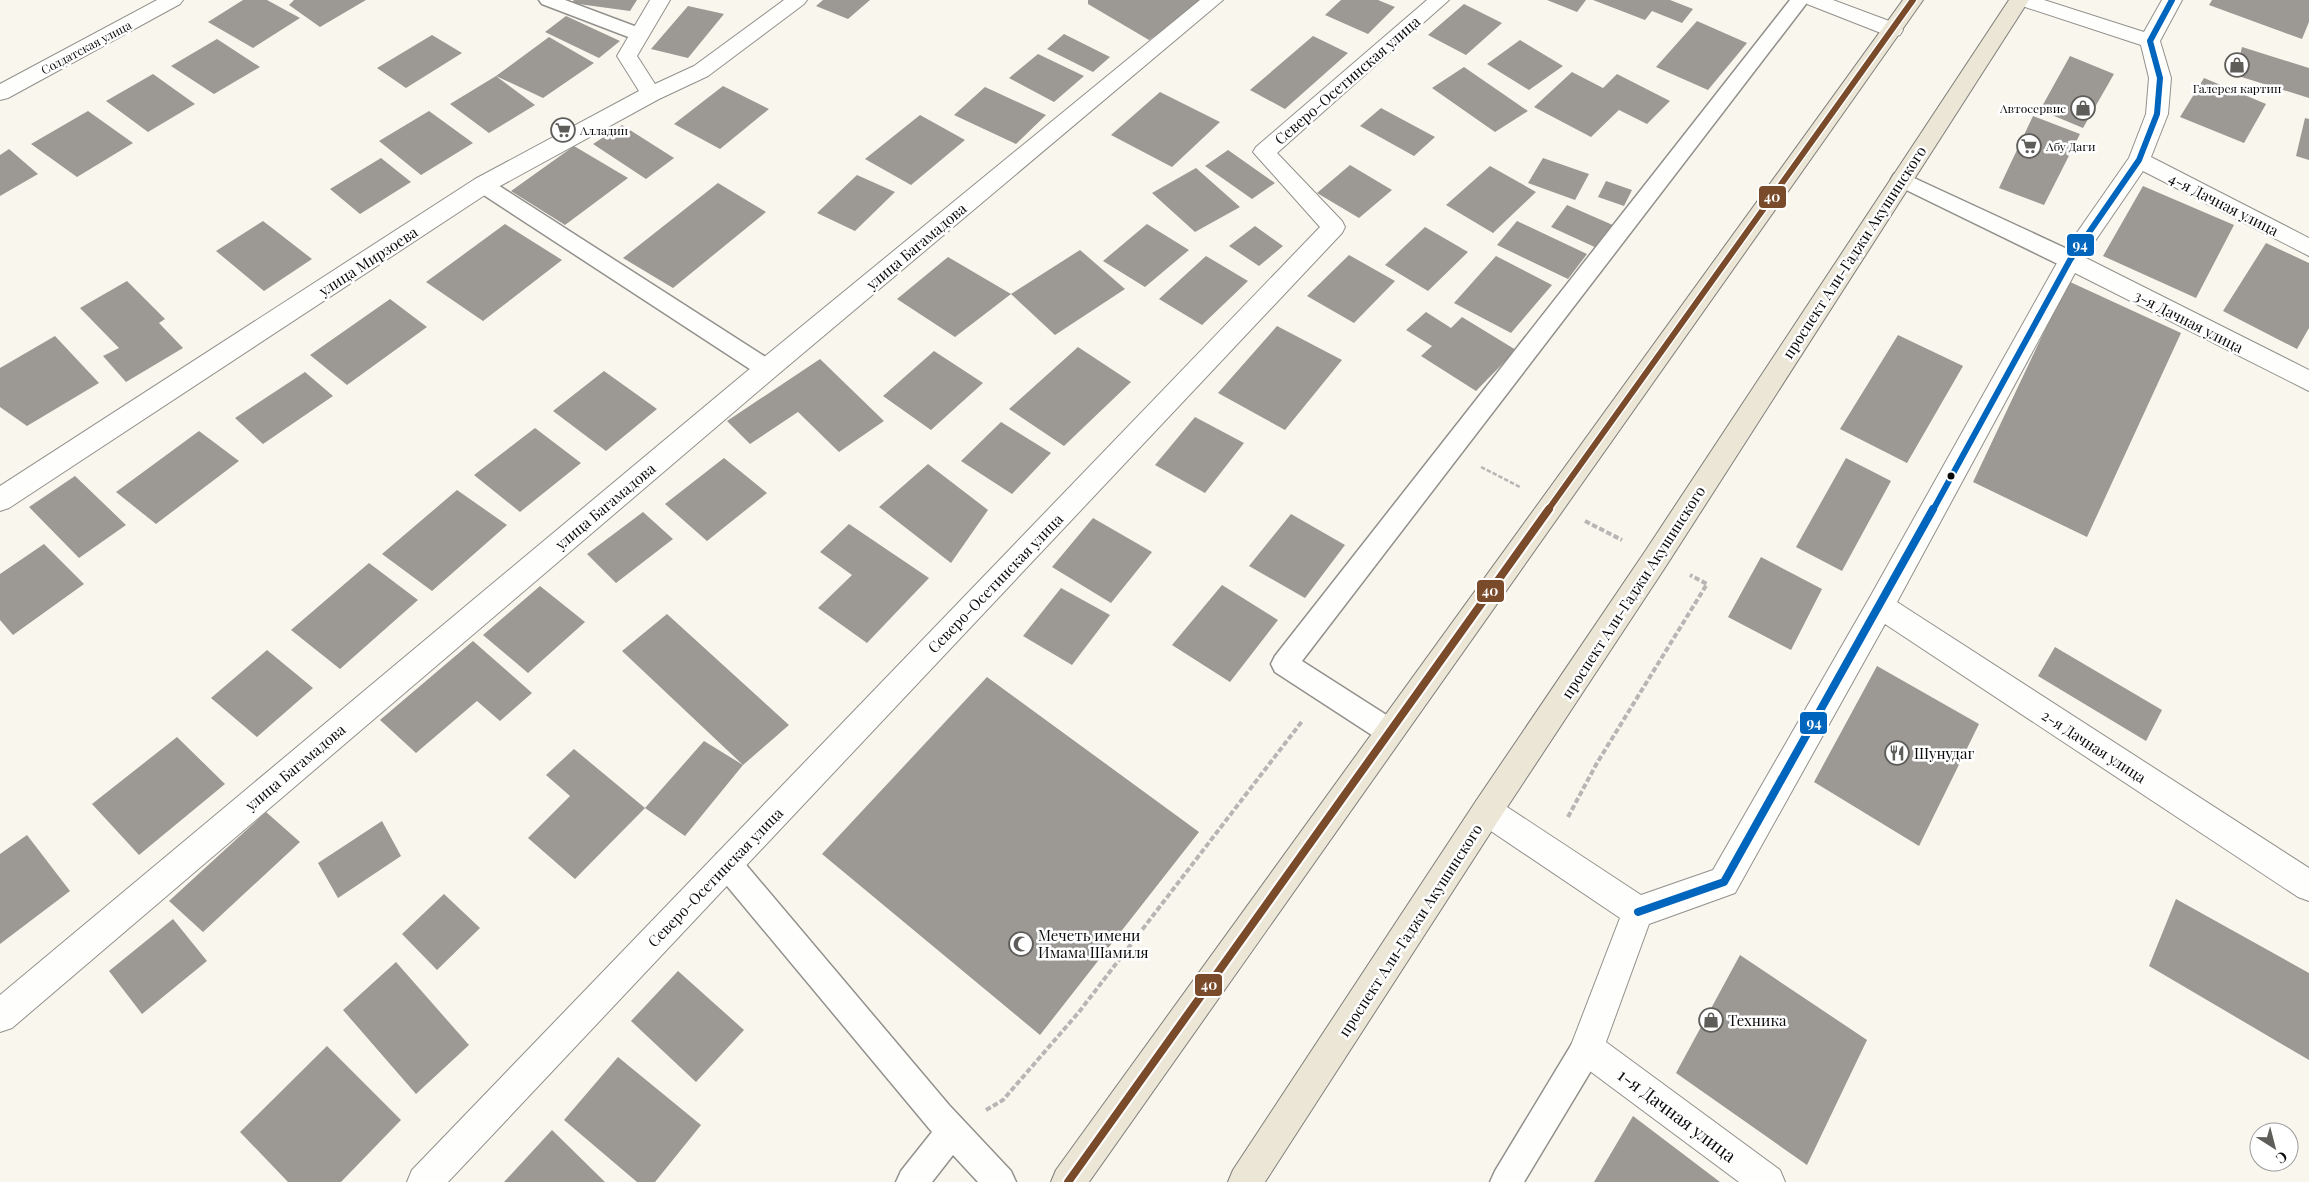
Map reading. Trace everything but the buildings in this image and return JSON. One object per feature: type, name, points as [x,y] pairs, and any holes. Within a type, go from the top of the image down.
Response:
[{"type":"main road","points":[[1068,1182],[1913,0]]},
{"type":"main road","name":"проспект Али-Гаджи Акушинского","points":[[1244,1182],[1487,811],[1656,558],[2019,0]]},
{"type":"street","name":"Солдатская улица","points":[[0,93],[172,0]]},
{"type":"street","points":[[651,94],[627,56],[638,34],[660,0]]},
{"type":"street","name":"улица Мирзоева","points":[[0,500],[483,186],[651,94],[701,71],[797,0]]},
{"type":"street","name":"улица Багамадова","points":[[0,1016],[767,369],[1213,0]]},
{"type":"street","name":"Северо-Осетинская улица","points":[[424,1182],[1334,227],[1264,152],[1439,0]]},
{"type":"street","points":[[1814,0],[1893,30]]},
{"type":"street","points":[[2023,0],[2150,41]]},
{"type":"street","points":[[1638,912],[1724,882],[1880,606],[2070,260],[2139,160],[2157,114],[2160,78],[2150,41],[2172,0]]},
{"type":"street","name":"4-я Дачная улица","points":[[2139,160],[2309,248]]},
{"type":"street","name":"3-я Дачная улица","points":[[2070,260],[2309,381]]},
{"type":"street","name":"2-я Дачная улица","points":[[1880,606],[2309,886]]},
{"type":"street","points":[[1487,811],[1638,912]]},
{"type":"street","points":[[1587,1048],[1638,912]]},
{"type":"street","name":"1-я Дачная улица","points":[[1587,1048],[1768,1182]]},
{"type":"lane","points":[[548,0],[638,34]]},
{"type":"lane","points":[[1390,732],[1284,664],[1800,0]]},
{"type":"lane","points":[[1901,179],[2070,260]]},
{"type":"lane","points":[[483,186],[767,369]]},
{"type":"lane","points":[[727,864],[952,1131],[1000,1182]]},
{"type":"lane","points":[[1506,1182],[1587,1048]]},
{"type":"lane","points":[[912,1182],[952,1131]]},
{"type":"path","points":[[1549,852],[1597,763],[1707,584]]},
{"type":"path","points":[[952,1131],[1003,1100],[1079,1012],[1326,691]]},
{"type":"transit line","name":"40","points":[[1068,1182],[1913,0]]},
{"type":"transit line","name":"94","points":[[1638,912],[1724,882],[1880,606],[2070,260],[2139,160],[2157,114],[2160,78],[2150,41],[2172,0]]},
{"type":"place","name":"Галерея картин","points":[[2237,65]]},
{"type":"place","name":"Автосервис","points":[[2083,108]]},
{"type":"place","name":"Алладин","points":[[563,130]]},
{"type":"place","name":"Абу Даги","points":[[2029,146]]},
{"type":"place","name":"Шунудаг","points":[[1897,753]]},
{"type":"place","name":"Мечеть имени Имама Шамиля","points":[[1021,944]]},
{"type":"place","name":"Техника","points":[[1711,1020]]}]
